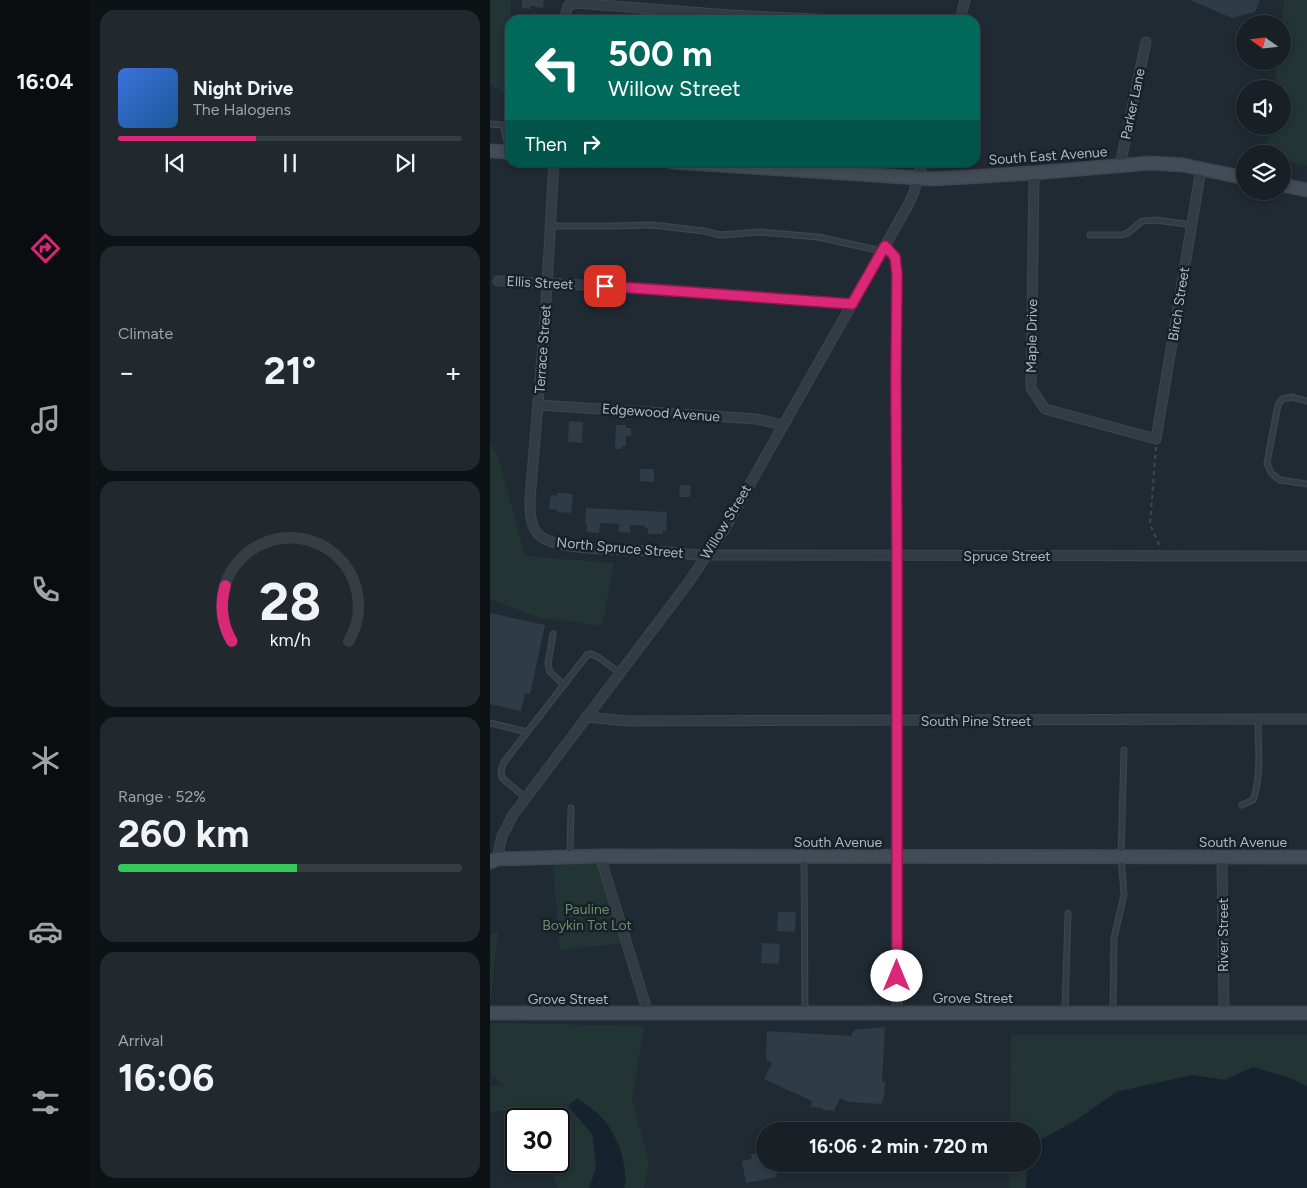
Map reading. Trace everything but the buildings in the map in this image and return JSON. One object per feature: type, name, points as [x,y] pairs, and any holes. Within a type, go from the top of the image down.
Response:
[{"type":"main road","points":[[490,151],[505,152]]},
{"type":"main road","name":"South East Avenue","points":[[749,167],[934,179],[1158,163],[1183,165],[1236,176]]},
{"type":"main road","points":[[1291,187],[1307,190]]},
{"type":"main road","name":"South Avenue","points":[[494,860],[600,856],[1307,857]]},
{"type":"main road","name":"Grove Street","points":[[490,1013],[1307,1013]]},
{"type":"street","points":[[961,15],[965,0]]},
{"type":"street","points":[[565,15],[568,6],[574,3],[730,15]]},
{"type":"street","name":"Parker Lane","points":[[1120,165],[1146,42]]},
{"type":"street","name":"Terrace Street","points":[[537,533],[531,519],[530,500],[547,284],[554,167]]},
{"type":"street","name":"Willow Street","points":[[494,860],[507,825],[688,583],[724,530],[907,206],[921,167]]},
{"type":"street","name":"Birch Street","points":[[1156,439],[1202,169]]},
{"type":"street","name":"Maple Drive","points":[[1034,173],[1031,388],[1045,409],[1156,439]]},
{"type":"street","points":[[883,249],[895,257],[897,274],[897,1013]]},
{"type":"street","name":"Ellis Street","points":[[498,281],[644,288],[852,304]]},
{"type":"street","name":"Edgewood Avenue","points":[[538,405],[757,419],[782,426]]},
{"type":"street","name":"North Spruce Street","points":[[537,533],[551,542],[581,547],[653,550],[706,555]]},
{"type":"street","name":"Spruce Street","points":[[706,555],[1307,556]]},
{"type":"street","name":"South Pine Street","points":[[586,717],[628,721],[1307,719]]},
{"type":"street","points":[[600,856],[648,1013]]},
{"type":"street","name":"River Street","points":[[1222,857],[1224,1013]]},
{"type":"lane","points":[[490,124],[503,125],[505,133]]},
{"type":"lane","points":[[1090,235],[1122,235],[1128,233],[1142,221],[1156,220],[1192,225]]},
{"type":"lane","points":[[550,226],[652,225],[704,231],[720,235],[760,232],[818,237],[883,249]]},
{"type":"lane","points":[[1307,401],[1291,397],[1282,399],[1278,406],[1267,463],[1271,473],[1280,480],[1307,484]]},
{"type":"lane","points":[[553,634],[548,664],[550,672],[564,685]]},
{"type":"lane","points":[[526,798],[502,778],[501,770],[504,762],[587,655],[591,654],[598,657],[620,673]]},
{"type":"lane","points":[[1242,805],[1253,800],[1255,794],[1258,772],[1258,720]]},
{"type":"lane","points":[[490,723],[527,732]]},
{"type":"lane","points":[[1114,1012],[1114,938],[1124,895],[1121,856],[1124,750]]},
{"type":"lane","points":[[570,857],[571,808]]},
{"type":"lane","points":[[804,857],[805,1013]]},
{"type":"lane","points":[[1065,1012],[1068,913]]},
{"type":"path","points":[[1156,439],[1150,524],[1164,556]]},
{"type":"green space","points":[[490,0],[511,0],[511,15],[505,15],[505,93],[490,85]]},
{"type":"green space","points":[[1284,0],[1307,0],[1307,166],[1291,163],[1291,145],[1267,145],[1268,135],[1291,135],[1291,80],[1275,80],[1276,70],[1291,70],[1291,15],[1283,15]]},
{"type":"green space","points":[[490,442],[499,460],[525,556],[614,563],[602,626],[537,617],[490,599]]},
{"type":"green space","name":"Pauline Boykin Tot Lot","points":[[600,856],[627,943],[560,950],[552,857]]},
{"type":"green space","points":[[498,932],[491,1000],[490,1000],[490,934]]},
{"type":"green space","points":[[490,1023],[644,1026],[632,1100],[649,1162],[644,1188],[624,1188],[626,1181],[620,1147],[569,1106],[593,1135],[596,1169],[589,1188],[557,1188],[554,1173],[570,1173],[570,1108],[505,1108],[505,1111],[490,1112],[490,1085],[505,1087],[490,1073]]},
{"type":"green space","points":[[1011,1035],[1307,1035],[1307,1086],[1287,1077],[1253,1067],[1225,1080],[1192,1075],[1075,1121],[1041,1140],[1041,1122],[1010,1122]]},
{"type":"green space","points":[[1010,1172],[1027,1172],[1026,1188],[1007,1188],[1009,1187]]},
{"type":"water","points":[[1253,1067],[1287,1077],[1307,1086],[1307,1188],[1026,1188],[1027,1172],[1041,1172],[1041,1140],[1075,1121],[1116,1092],[1192,1075],[1225,1080]]},
{"type":"water","points":[[577,1098],[599,1115],[607,1124],[617,1141],[623,1161],[625,1170],[624,1188],[589,1188],[596,1169],[593,1135],[568,1106]]},
{"type":"route","points":[[605,286],[852,304],[885,246],[895,257],[897,274],[897,976]]}]
